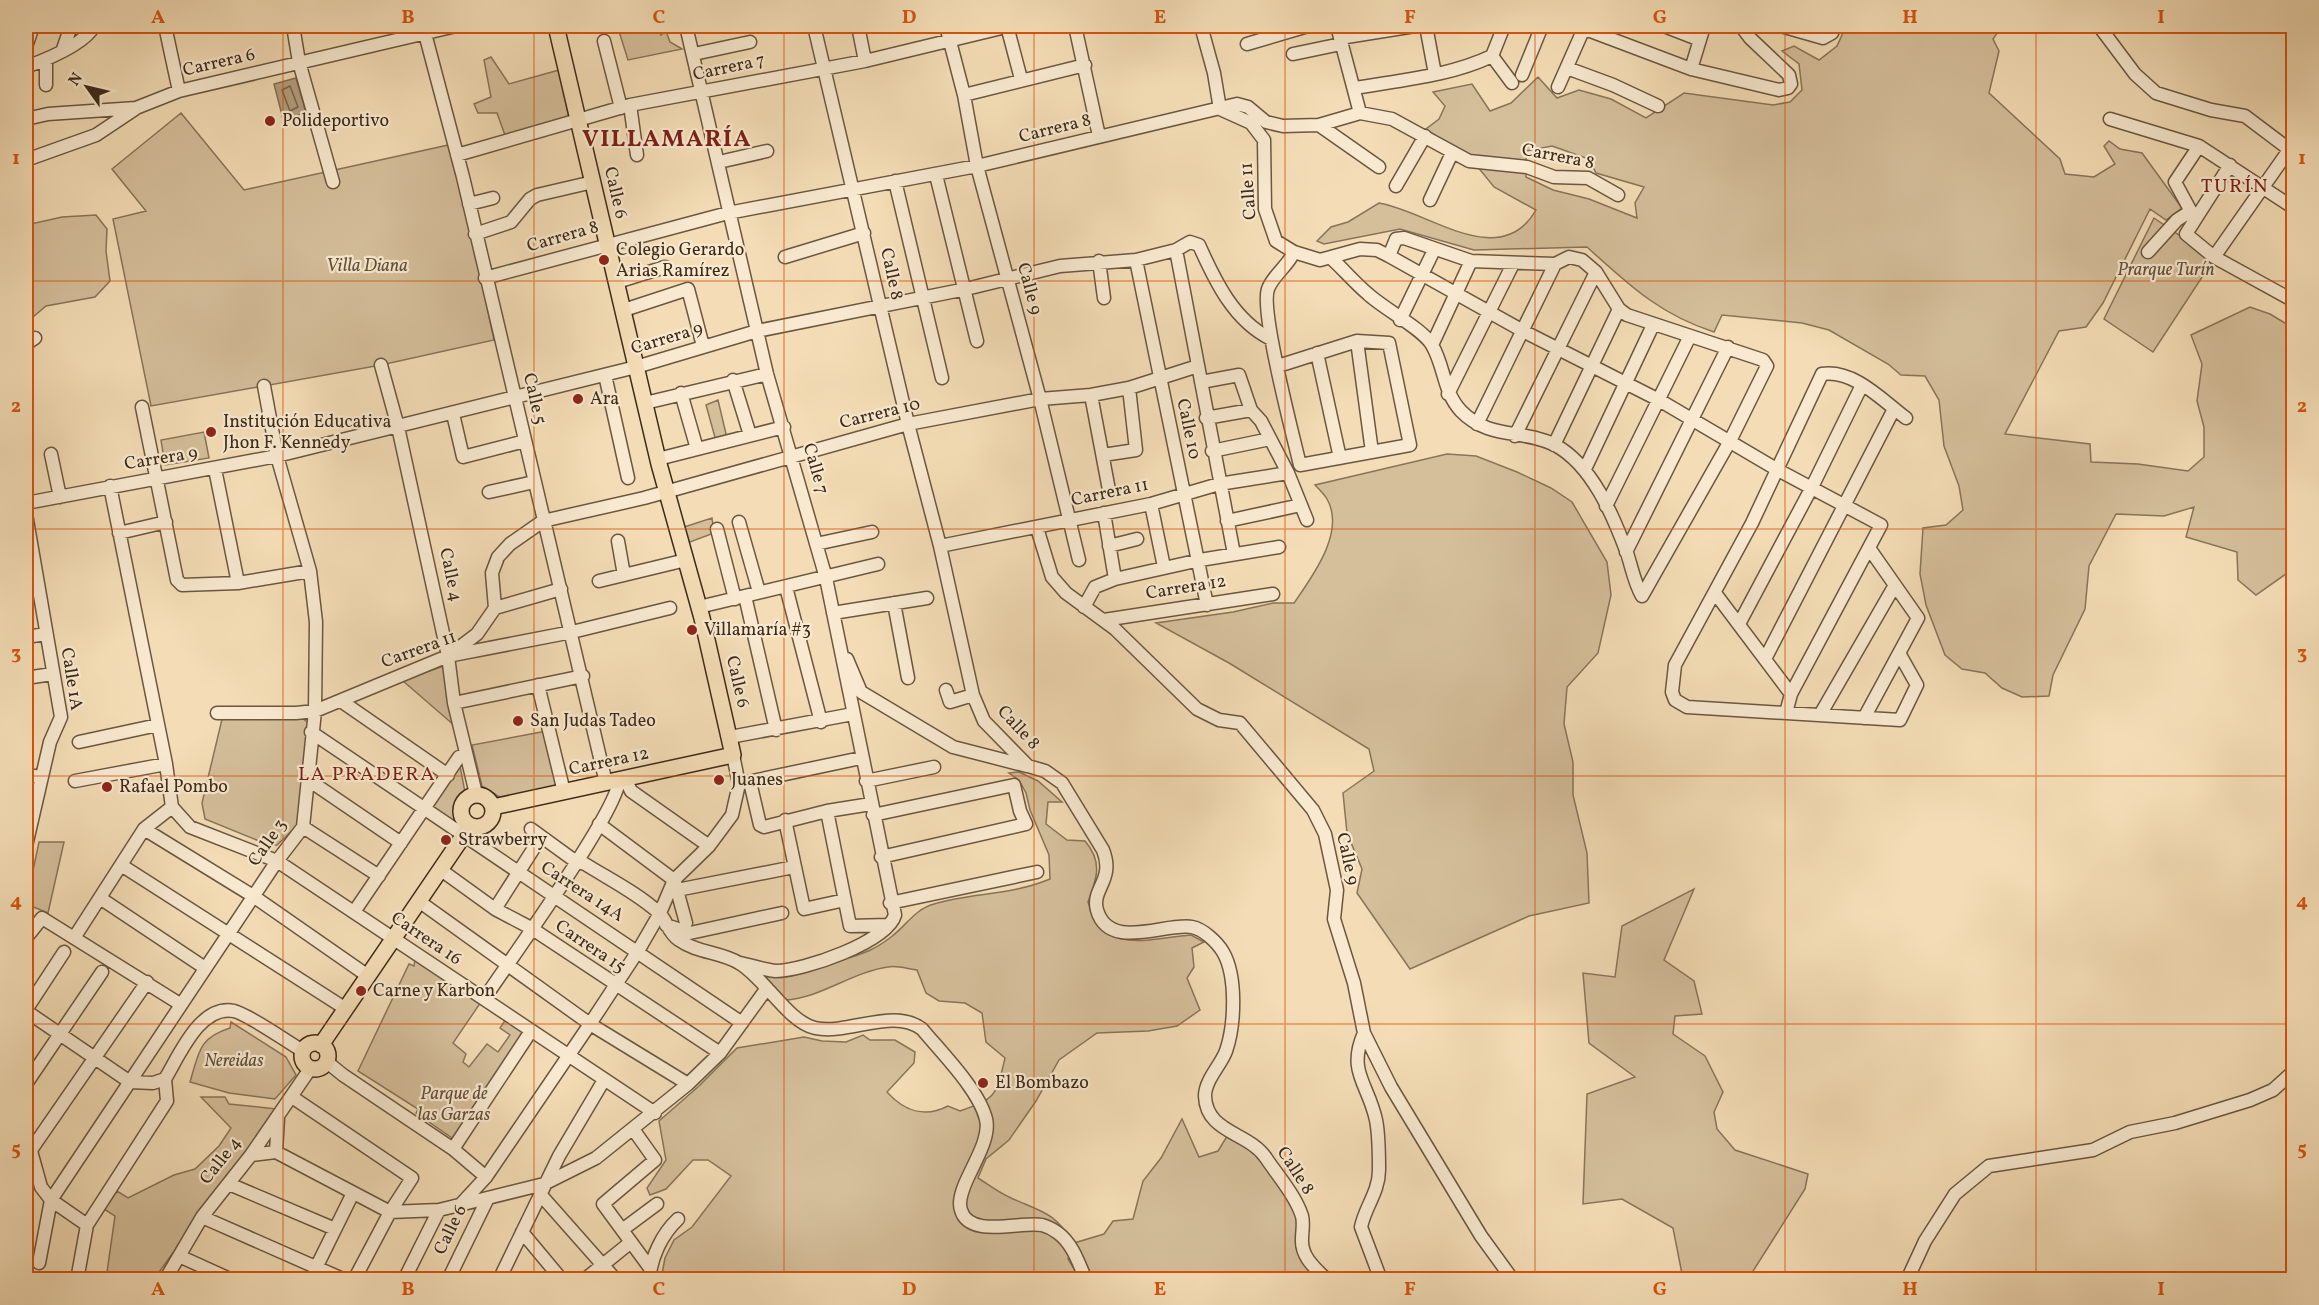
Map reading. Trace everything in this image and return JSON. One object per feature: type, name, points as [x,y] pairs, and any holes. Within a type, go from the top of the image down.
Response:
[{"type":"main road","name":"Calle 6","points":[[556,26],[666,492],[699,607],[733,755]]},
{"type":"main road","name":"Carrera 12","points":[[493,807],[733,755]]},
{"type":"main road","points":[[321,1045],[466,831],[487,824],[493,813],[493,807],[487,798],[476,794],[469,796],[460,808],[466,831]]},
{"type":"main road","points":[[313,1044],[321,1045],[328,1052],[327,1062],[321,1068],[310,1068],[304,1063],[303,1051],[313,1044]]},
{"type":"street","points":[[26,47],[33,26]]},
{"type":"street","points":[[63,49],[71,26]]},
{"type":"street","points":[[26,67],[89,36],[94,26]]},
{"type":"street","points":[[165,26],[179,91]]},
{"type":"street","points":[[292,26],[299,63],[333,182]]},
{"type":"street","name":"Carrera 6","points":[[26,119],[48,114],[136,108],[179,91],[299,63],[424,29],[456,26]]},
{"type":"street","name":"Calle 7","points":[[686,26],[767,374],[793,456],[826,578],[890,903],[895,915],[890,924]]},
{"type":"street","name":"Calle 8","points":[[814,26],[851,189],[864,233],[908,424],[940,546],[973,695],[984,721],[1028,766],[1045,771],[1062,783],[1103,850],[1107,861],[1107,876],[1098,892],[1096,909],[1102,919],[1111,928],[1131,933],[1194,927],[1209,936],[1223,952],[1232,976],[1233,1003],[1226,1050],[1205,1095],[1209,1111],[1216,1124],[1254,1144],[1265,1156],[1292,1196],[1303,1218],[1301,1247],[1308,1261],[1327,1280]]},
{"type":"street","points":[[858,26],[865,61]]},
{"type":"street","name":"Calle 9","points":[[946,26],[964,95],[977,166],[1040,399],[1079,560]]},
{"type":"street","points":[[1009,26],[1022,79]]},
{"type":"street","name":"Carrera 7","points":[[457,155],[578,118],[625,107],[823,67],[865,61],[1009,26]]},
{"type":"street","points":[[1075,26],[1099,136]]},
{"type":"street","points":[[1201,26],[1214,73],[1220,109]]},
{"type":"street","points":[[1247,44],[1308,26]]},
{"type":"street","points":[[1337,26],[1360,112]]},
{"type":"street","points":[[1293,54],[1341,41],[1415,26]]},
{"type":"street","points":[[1426,26],[1435,74]]},
{"type":"street","points":[[1355,88],[1435,74],[1475,64],[1492,56],[1504,26]]},
{"type":"street","points":[[1522,75],[1542,26]]},
{"type":"street","points":[[1558,87],[1582,26],[1691,69],[1779,90],[1788,88],[1791,84],[1789,75],[1750,38],[1741,26]]},
{"type":"street","points":[[1664,26],[1701,36],[1691,69]]},
{"type":"street","points":[[1781,26],[1823,38],[1834,29]]},
{"type":"street","points":[[2099,26],[2135,74],[2156,93],[2189,104],[2245,116],[2291,152],[2262,188],[2214,257]]},
{"type":"street","name":"Calle 5","points":[[424,29],[516,396],[543,521],[583,676],[617,780]]},
{"type":"street","points":[[604,41],[625,107],[637,155]]},
{"type":"street","points":[[694,54],[750,42]]},
{"type":"street","points":[[1492,56],[1512,83]]},
{"type":"street","points":[[46,59],[46,85]]},
{"type":"street","points":[[964,95],[1085,65]]},
{"type":"street","points":[[1567,68],[1613,85],[1658,106]]},
{"type":"street","name":"Carrera 8","points":[[485,278],[607,243],[728,213],[936,175],[1243,105],[1274,124],[1319,125],[1360,112],[1392,119],[1469,161],[1527,167],[1554,177],[1594,180],[1618,195]]},
{"type":"street","points":[[26,160],[96,135],[136,108]]},
{"type":"street","name":"Calle 11","points":[[1220,109],[1237,115],[1260,131],[1264,140],[1266,220],[1276,241],[1294,252]]},
{"type":"street","points":[[2110,120],[2199,146],[2294,208]]},
{"type":"street","points":[[1319,125],[1379,167]]},
{"type":"street","points":[[1396,186],[1425,136]]},
{"type":"street","points":[[2193,215],[2175,182],[2199,146]]},
{"type":"street","points":[[719,162],[767,151]]},
{"type":"street","points":[[1430,200],[1452,153]]},
{"type":"street","points":[[2230,165],[2193,215],[2186,234],[2214,257],[2294,301]]},
{"type":"street","points":[[936,175],[977,341]]},
{"type":"street","points":[[895,181],[942,378]]},
{"type":"street","points":[[475,234],[511,222],[520,215],[530,199],[537,195],[593,182]]},
{"type":"street","points":[[469,204],[493,198]]},
{"type":"street","points":[[2148,252],[2177,220],[2193,215]]},
{"type":"street","points":[[785,256],[864,233]]},
{"type":"street","points":[[1332,258],[1368,295],[1400,320],[1422,333],[1432,345],[1448,394],[1462,412],[1477,424],[1554,445],[1585,469],[1606,506],[1626,552],[1635,584],[1642,596],[1730,441],[1767,366],[1763,360],[1728,347],[1689,338],[1627,315],[1619,309],[1596,272],[1582,260],[1569,257],[1555,264],[1471,261],[1404,238],[1396,239],[1389,255]]},
{"type":"street","name":"Carrera 9","points":[[26,503],[278,456],[636,367],[757,331],[879,304],[966,289],[1059,266],[1099,261],[1136,260],[1176,250],[1190,242],[1199,245],[1215,282],[1230,302],[1255,331],[1271,339]]},
{"type":"street","points":[[1278,366],[1357,341],[1389,343],[1410,445],[1300,465],[1271,339],[1266,297],[1268,289],[1294,252],[1320,260],[1360,249],[1377,250],[1522,330],[1659,400],[1778,470],[1881,525],[1791,694],[1786,713]]},
{"type":"street","points":[[1176,250],[1212,451],[1234,554]]},
{"type":"street","points":[[1400,320],[1434,250]]},
{"type":"street","name":"Calle 10","points":[[1136,260],[1183,495],[1200,560],[1207,605]]},
{"type":"street","points":[[1099,261],[1104,298]]},
{"type":"street","points":[[1432,345],[1471,261]]},
{"type":"street","points":[[1448,394],[1513,264]]},
{"type":"street","points":[[1477,424],[1555,264]]},
{"type":"street","points":[[617,282],[665,267]]},
{"type":"street","points":[[1515,436],[1596,272]]},
{"type":"street","points":[[624,310],[688,289],[703,346]]},
{"type":"street","points":[[1554,445],[1619,309]]},
{"type":"street","points":[[1585,469],[1653,325]]},
{"type":"street","points":[[1606,506],[1689,338]]},
{"type":"street","points":[[1357,341],[1372,452]]},
{"type":"street","points":[[1626,552],[1728,347]]},
{"type":"street","points":[[1317,353],[1340,458]]},
{"type":"street","name":"Calle 4","points":[[381,365],[398,427],[448,656],[454,703],[476,794]]},
{"type":"street","name":"Carrera 10","points":[[495,608],[492,573],[498,557],[510,544],[543,521],[666,492],[908,424],[1040,399],[1091,395],[1129,388],[1198,366]]},
{"type":"street","points":[[645,403],[733,380],[767,374]]},
{"type":"street","points":[[1899,653],[1917,685],[1900,720],[1687,707],[1675,700],[1672,692],[1674,665],[1715,593],[1778,470],[1822,374],[1838,374],[1862,385],[1906,418]]},
{"type":"street","points":[[605,375],[628,478]]},
{"type":"street","points":[[1201,381],[1239,375],[1255,418],[1270,439],[1288,473],[1307,520]]},
{"type":"street","points":[[733,380],[750,435]]},
{"type":"street","points":[[1739,624],[1812,487],[1862,385]]},
{"type":"street","name":"Calle 3","points":[[39,1263],[51,1200],[180,1004],[277,861],[303,827],[311,732],[315,711],[316,622],[310,571],[278,456],[264,386]]},
{"type":"street","points":[[1103,455],[1136,450],[1129,388]]},
{"type":"street","points":[[681,393],[698,449]]},
{"type":"street","points":[[1091,395],[1109,490]]},
{"type":"street","points":[[142,408],[177,580],[182,585],[238,583],[310,571]]},
{"type":"street","points":[[1765,659],[1894,410]]},
{"type":"street","points":[[453,414],[463,458],[525,441]]},
{"type":"street","points":[[1206,418],[1255,418]]},
{"type":"street","points":[[658,459],[784,427]]},
{"type":"street","points":[[1212,451],[1270,439]]},
{"type":"street","points":[[51,454],[60,497]]},
{"type":"street","points":[[215,469],[238,583]]},
{"type":"street","name":"Carrera 11","points":[[940,546],[1151,504],[1219,484],[1288,473]]},
{"type":"street","points":[[489,492],[534,482]]},
{"type":"street","points":[[74,938],[144,829],[172,807],[166,764],[110,486]]},
{"type":"street","points":[[1151,504],[1164,567]]},
{"type":"street","points":[[1227,521],[1301,505]]},
{"type":"street","points":[[1104,513],[1115,579]]},
{"type":"street","name":"Calle 1A","points":[[26,514],[61,717],[50,742],[28,821],[26,846]]},
{"type":"street","points":[[119,533],[166,522]]},
{"type":"street","points":[[739,522],[759,592]]},
{"type":"street","name":"Calle 9","points":[[1037,528],[1052,577],[1066,593],[1104,620],[1197,709],[1219,720],[1240,723],[1313,810],[1327,842],[1337,890],[1334,919],[1354,983],[1364,1033],[1391,1087],[1481,1236],[1513,1279]]},
{"type":"street","points":[[717,529],[740,597],[776,730]]},
{"type":"street","points":[[816,544],[872,531]]},
{"type":"street","points":[[1108,546],[1137,539]]},
{"type":"street","points":[[618,541],[624,575]]},
{"type":"street","points":[[1084,607],[1095,587],[1115,579],[1164,567],[1279,547]]},
{"type":"street","points":[[1864,718],[1918,618],[1869,548]]},
{"type":"street","points":[[598,581],[686,560]]},
{"type":"street","points":[[699,607],[878,564]]},
{"type":"street","points":[[1820,715],[1895,585]]},
{"type":"street","points":[[786,587],[821,722]]},
{"type":"street","points":[[448,656],[477,634],[495,608],[561,589]]},
{"type":"street","points":[[1715,593],[1791,694]]},
{"type":"street","name":"Carrera 12","points":[[1104,620],[1273,594]]},
{"type":"street","points":[[833,612],[927,598]]},
{"type":"street","points":[[894,603],[908,678]]},
{"type":"street","name":"Carrera 11","points":[[217,713],[315,711],[448,656],[572,632],[670,608]]},
{"type":"street","points":[[26,637],[46,634]]},
{"type":"street","points":[[837,636],[861,692],[953,747],[1028,766]]},
{"type":"street","points":[[26,678],[52,674]]},
{"type":"street","points":[[454,703],[583,676]]},
{"type":"street","points":[[538,685],[564,792]]},
{"type":"street","points":[[946,690],[950,702],[973,695]]},
{"type":"street","points":[[341,701],[448,775]]},
{"type":"street","points":[[730,737],[821,722],[853,714]]},
{"type":"street","points":[[79,742],[158,725]]},
{"type":"street","name":"Carrera 14A","points":[[311,732],[424,809],[466,831],[553,896],[742,1023]]},
{"type":"street","name":"Calle 6","points":[[733,755],[760,825],[764,827],[786,820]]},
{"type":"street","points":[[354,912],[459,757]]},
{"type":"street","points":[[745,783],[861,758]]},
{"type":"street","points":[[75,781],[166,764]]},
{"type":"street","points":[[866,781],[934,767]]},
{"type":"street","points":[[26,774],[42,777]]},
{"type":"street","points":[[307,779],[401,843]]},
{"type":"street","points":[[484,999],[599,824],[619,790],[617,780]]},
{"type":"street","points":[[617,780],[709,846]]},
{"type":"street","name":"Calle 6","points":[[460,1204],[486,1177],[662,919],[675,885],[732,815],[745,783]]},
{"type":"street","points":[[844,900],[804,909],[786,820],[827,811],[872,810],[1014,785],[1020,811],[1026,824],[881,856]]},
{"type":"street","name":"Carrera 16","points":[[172,807],[190,827],[277,861],[654,1113]]},
{"type":"street","points":[[827,811],[850,926],[890,924]]},
{"type":"street","points":[[599,824],[675,885],[686,923]]},
{"type":"street","points":[[303,827],[379,876]]},
{"type":"street","points":[[144,829],[253,896],[368,976]]},
{"type":"street","points":[[495,909],[518,871],[536,833],[575,861],[585,864],[662,919],[690,933],[782,913]]},
{"type":"street","points":[[121,865],[346,1009]]},
{"type":"street","points":[[675,885],[794,867]]},
{"type":"street","name":"Carrera 15","points":[[441,870],[495,909],[531,928],[615,986],[720,1053]]},
{"type":"street","points":[[890,903],[1037,872]]},
{"type":"street","points":[[100,898],[205,968]]},
{"type":"street","points":[[420,902],[590,1024],[688,1084]]},
{"type":"street","points":[[26,938],[42,918],[180,1004]]},
{"type":"street","points":[[662,919],[681,942],[739,963],[775,971],[795,969],[839,955],[890,924]]},
{"type":"street","points":[[64,952],[26,1010],[130,1082],[153,1083],[165,1079]]},
{"type":"street","points":[[739,963],[798,1018],[814,1028],[849,1029],[902,1019],[922,1029],[977,1100],[986,1120],[982,1145],[960,1200],[961,1211],[966,1218],[981,1226],[1042,1225],[1059,1233],[1070,1245],[1086,1280]]},
{"type":"street","points":[[26,1084],[102,972]]},
{"type":"street","points":[[31,1150],[147,982]]},
{"type":"street","points":[[252,1155],[276,1152],[390,1212],[439,1209],[542,1189],[596,1158],[688,1084],[720,1053],[767,988]]},
{"type":"street","points":[[77,1280],[87,1225],[167,1101],[165,1079],[196,1029],[207,1018],[221,1011],[236,1011],[303,1051]]},
{"type":"street","points":[[453,1149],[531,1031]]},
{"type":"street","points":[[1364,1033],[1356,1050],[1356,1062],[1376,1120],[1379,1173],[1376,1191],[1361,1227],[1381,1280]]},
{"type":"street","points":[[327,1062],[453,1149],[486,1177]]},
{"type":"street","name":"Calle 4","points":[[165,1280],[202,1216],[252,1155],[310,1068]]},
{"type":"street","points":[[1907,1280],[1924,1241],[1955,1194],[1989,1166],[2093,1150],[2130,1132],[2175,1123],[2250,1100],[2273,1090],[2294,1071]]},
{"type":"street","points":[[504,1277],[542,1189],[604,1080]]},
{"type":"street","points":[[292,1097],[412,1178],[390,1212],[354,1280]]},
{"type":"street","points":[[276,1152],[278,1118]]},
{"type":"street","points":[[633,1129],[655,1160],[603,1204],[631,1242],[649,1274]]},
{"type":"street","points":[[26,1132],[36,1179],[51,1200],[87,1225]]},
{"type":"street","points":[[229,1184],[335,1229]]},
{"type":"street","points":[[542,1189],[616,1280]]},
{"type":"street","points":[[310,1280],[352,1193]]},
{"type":"street","name":"Calle 6","points":[[448,1280],[488,1198]]},
{"type":"street","points":[[622,1230],[657,1204]]},
{"type":"street","points":[[404,1280],[439,1209]]},
{"type":"street","points":[[202,1216],[345,1280]]},
{"type":"street","points":[[649,1274],[666,1230],[678,1219]]},
{"type":"street","points":[[522,1232],[562,1280]]},
{"type":"street","points":[[584,1280],[631,1242]]},
{"type":"street","points":[[179,1256],[232,1280]]},
{"type":"green space","points":[[657,26],[661,35],[666,31],[670,42],[682,49],[628,60],[618,28]]},
{"type":"green space","points":[[1846,26],[2002,26],[1993,39],[1999,51],[1989,93],[2060,159],[2065,174],[2094,177],[2115,164],[2104,146],[2109,141],[2120,149],[2142,153],[2182,208],[2166,220],[2150,209],[2103,303],[2086,327],[2059,331],[2005,434],[2090,444],[2091,462],[2138,464],[2188,471],[2204,457],[2204,427],[2197,401],[2202,364],[2191,335],[2250,307],[2270,314],[2293,328],[2293,569],[2256,595],[2238,580],[2237,552],[2186,537],[2194,507],[2164,516],[2116,514],[2089,566],[2085,609],[2053,675],[2049,696],[2022,697],[2002,688],[1985,673],[1962,669],[1945,655],[1926,605],[1920,574],[1923,528],[1946,525],[1963,510],[1959,486],[1944,446],[1939,400],[1925,376],[1901,375],[1888,364],[1829,330],[1802,323],[1722,315],[1714,332],[1694,325],[1646,297],[1587,247],[1474,250],[1400,229],[1324,244],[1317,241],[1331,227],[1348,222],[1379,203],[1462,233],[1483,237],[1503,236],[1521,228],[1536,210],[1494,187],[1473,161],[1426,129],[1439,119],[1445,106],[1433,92],[1472,84],[1490,111],[1511,103],[1538,77],[1557,98],[1579,90],[1611,99],[1646,118],[1684,93],[1773,105],[1790,102],[1802,90],[1799,64],[1782,51],[1794,46],[1819,60],[1837,46]],"holes":[[[1552,146],[1589,159],[1596,173],[1644,187],[1635,203],[1637,218],[1589,199],[1553,190],[1526,177],[1526,151]]]},
{"type":"green space","points":[[491,57],[509,84],[559,70],[569,118],[506,138],[497,113],[478,113],[474,104],[491,97],[484,60]]},
{"type":"green space","name":"Villa Diana","points":[[181,113],[244,190],[453,144],[494,340],[381,365],[151,406],[113,219],[146,211],[112,169]]},
{"type":"green space","points":[[96,215],[107,229],[106,251],[110,281],[95,297],[46,306],[26,323],[26,225],[62,217]]},
{"type":"green space","name":"Prarque Turín","points":[[2154,218],[2214,259],[2153,352],[2104,319]]},
{"type":"green space","points":[[718,400],[727,438],[716,441],[706,405]]},
{"type":"green space","points":[[204,432],[209,458],[165,465],[161,440]]},
{"type":"green space","points":[[1447,454],[1476,456],[1551,488],[1572,502],[1607,562],[1611,595],[1598,653],[1567,687],[1564,724],[1573,762],[1573,795],[1587,853],[1589,903],[1529,916],[1410,969],[1357,893],[1362,869],[1347,833],[1343,793],[1374,771],[1369,749],[1229,663],[1156,623],[1233,612],[1273,603],[1294,603],[1317,567],[1330,540],[1332,512],[1327,499],[1315,485]]},
{"type":"green space","points":[[712,518],[714,533],[690,542],[685,538],[684,527]]},
{"type":"green space","points":[[447,665],[455,726],[402,680]]},
{"type":"green space","points":[[223,715],[302,718],[311,725],[299,824],[277,845],[269,845],[205,819],[202,803]]},
{"type":"green space","points":[[547,731],[557,787],[501,798],[482,786],[472,745]]},
{"type":"green space","points":[[459,761],[465,792],[458,802],[453,822],[429,808]]},
{"type":"green space","points":[[1019,772],[1038,781],[1062,802],[1048,802],[1046,824],[1067,840],[1085,841],[1091,849],[1097,870],[1088,902],[1105,931],[1130,940],[1191,935],[1204,942],[1192,948],[1194,967],[1187,978],[1200,1010],[1177,1026],[1148,1031],[1097,1033],[1059,1060],[1036,1101],[1009,1140],[986,1159],[978,1178],[1007,1196],[1053,1218],[1074,1243],[1104,1234],[1113,1221],[1133,1219],[1143,1181],[1161,1158],[1182,1119],[1199,1157],[1218,1151],[1229,1133],[1252,1148],[1289,1198],[1299,1218],[1298,1248],[1322,1279],[1090,1279],[1073,1244],[1068,1259],[1079,1277],[1069,1279],[661,1279],[665,1258],[674,1240],[692,1227],[731,1176],[708,1160],[693,1160],[666,1189],[650,1195],[647,1188],[666,1160],[659,1121],[737,1048],[804,1037],[822,1041],[846,1042],[863,1035],[870,1040],[895,1040],[915,1052],[914,1063],[887,1092],[900,1104],[923,1112],[931,1112],[948,1106],[960,1111],[981,1103],[993,1094],[997,1088],[1005,1058],[986,1042],[982,1013],[965,1003],[939,1001],[926,993],[917,970],[888,967],[862,974],[811,995],[785,1000],[762,976],[799,974],[864,953],[883,943],[927,906],[963,897],[1020,888],[1050,879],[1049,855],[1030,810],[1026,793],[1019,780],[1009,773]]},
{"type":"green space","points":[[39,842],[64,842],[48,913],[26,904]]},
{"type":"green space","points":[[1694,889],[1664,960],[1694,981],[1702,1014],[1675,1016],[1673,1034],[1705,1056],[1723,1092],[1714,1112],[1717,1129],[1735,1150],[1808,1174],[1805,1189],[1748,1279],[1683,1279],[1673,1228],[1622,1199],[1583,1204],[1587,1094],[1635,1077],[1589,1043],[1583,973],[1615,977],[1622,926]]},
{"type":"green space","name":"Parque de las Garzas","points":[[415,959],[481,1002],[453,1043],[466,1054],[463,1062],[469,1067],[487,1044],[498,1052],[510,1035],[500,1028],[506,1019],[527,1034],[455,1140],[416,1113],[418,1109],[358,1071],[409,964],[414,966]]},
{"type":"green space","name":"Nereidas","points":[[231,1022],[286,1057],[296,1075],[275,1099],[229,1093],[190,1082],[201,1048],[219,1032],[230,1028]]},
{"type":"green space","points":[[201,1097],[225,1097],[229,1104],[277,1109],[154,1279],[106,1279],[115,1216],[104,1209],[117,1191],[128,1198],[174,1175],[195,1169],[219,1146],[231,1128]]},
{"type":"water","points":[[296,78],[306,113],[283,119],[274,84]]},
{"type":"place","name":"Polideportivo","points":[[270,121]]},
{"type":"place","name":"Colegio Gerardo Arias Ramírez","points":[[604,260]]},
{"type":"place","name":"Ara","points":[[578,399]]},
{"type":"place","name":"Institución Educativa Jhon F. Kennedy","points":[[211,432]]},
{"type":"place","name":"Villamaría #3","points":[[692,630]]},
{"type":"place","name":"San Judas Tadeo","points":[[518,721]]},
{"type":"place","name":"Juanes","points":[[719,780]]},
{"type":"place","name":"Rafael Pombo","points":[[107,787]]},
{"type":"place","name":"Strawberry","points":[[446,840]]},
{"type":"place","name":"Carne y Karbon","points":[[361,991]]},
{"type":"place","name":"El Bombazo","points":[[983,1083]]},
{"type":"district","name":"VILLAMARÍA","points":[[667,140]]},
{"type":"district","name":"TURÍN","points":[[2235,187]]},
{"type":"district","name":"LA PRADERA","points":[[367,775]]}]
